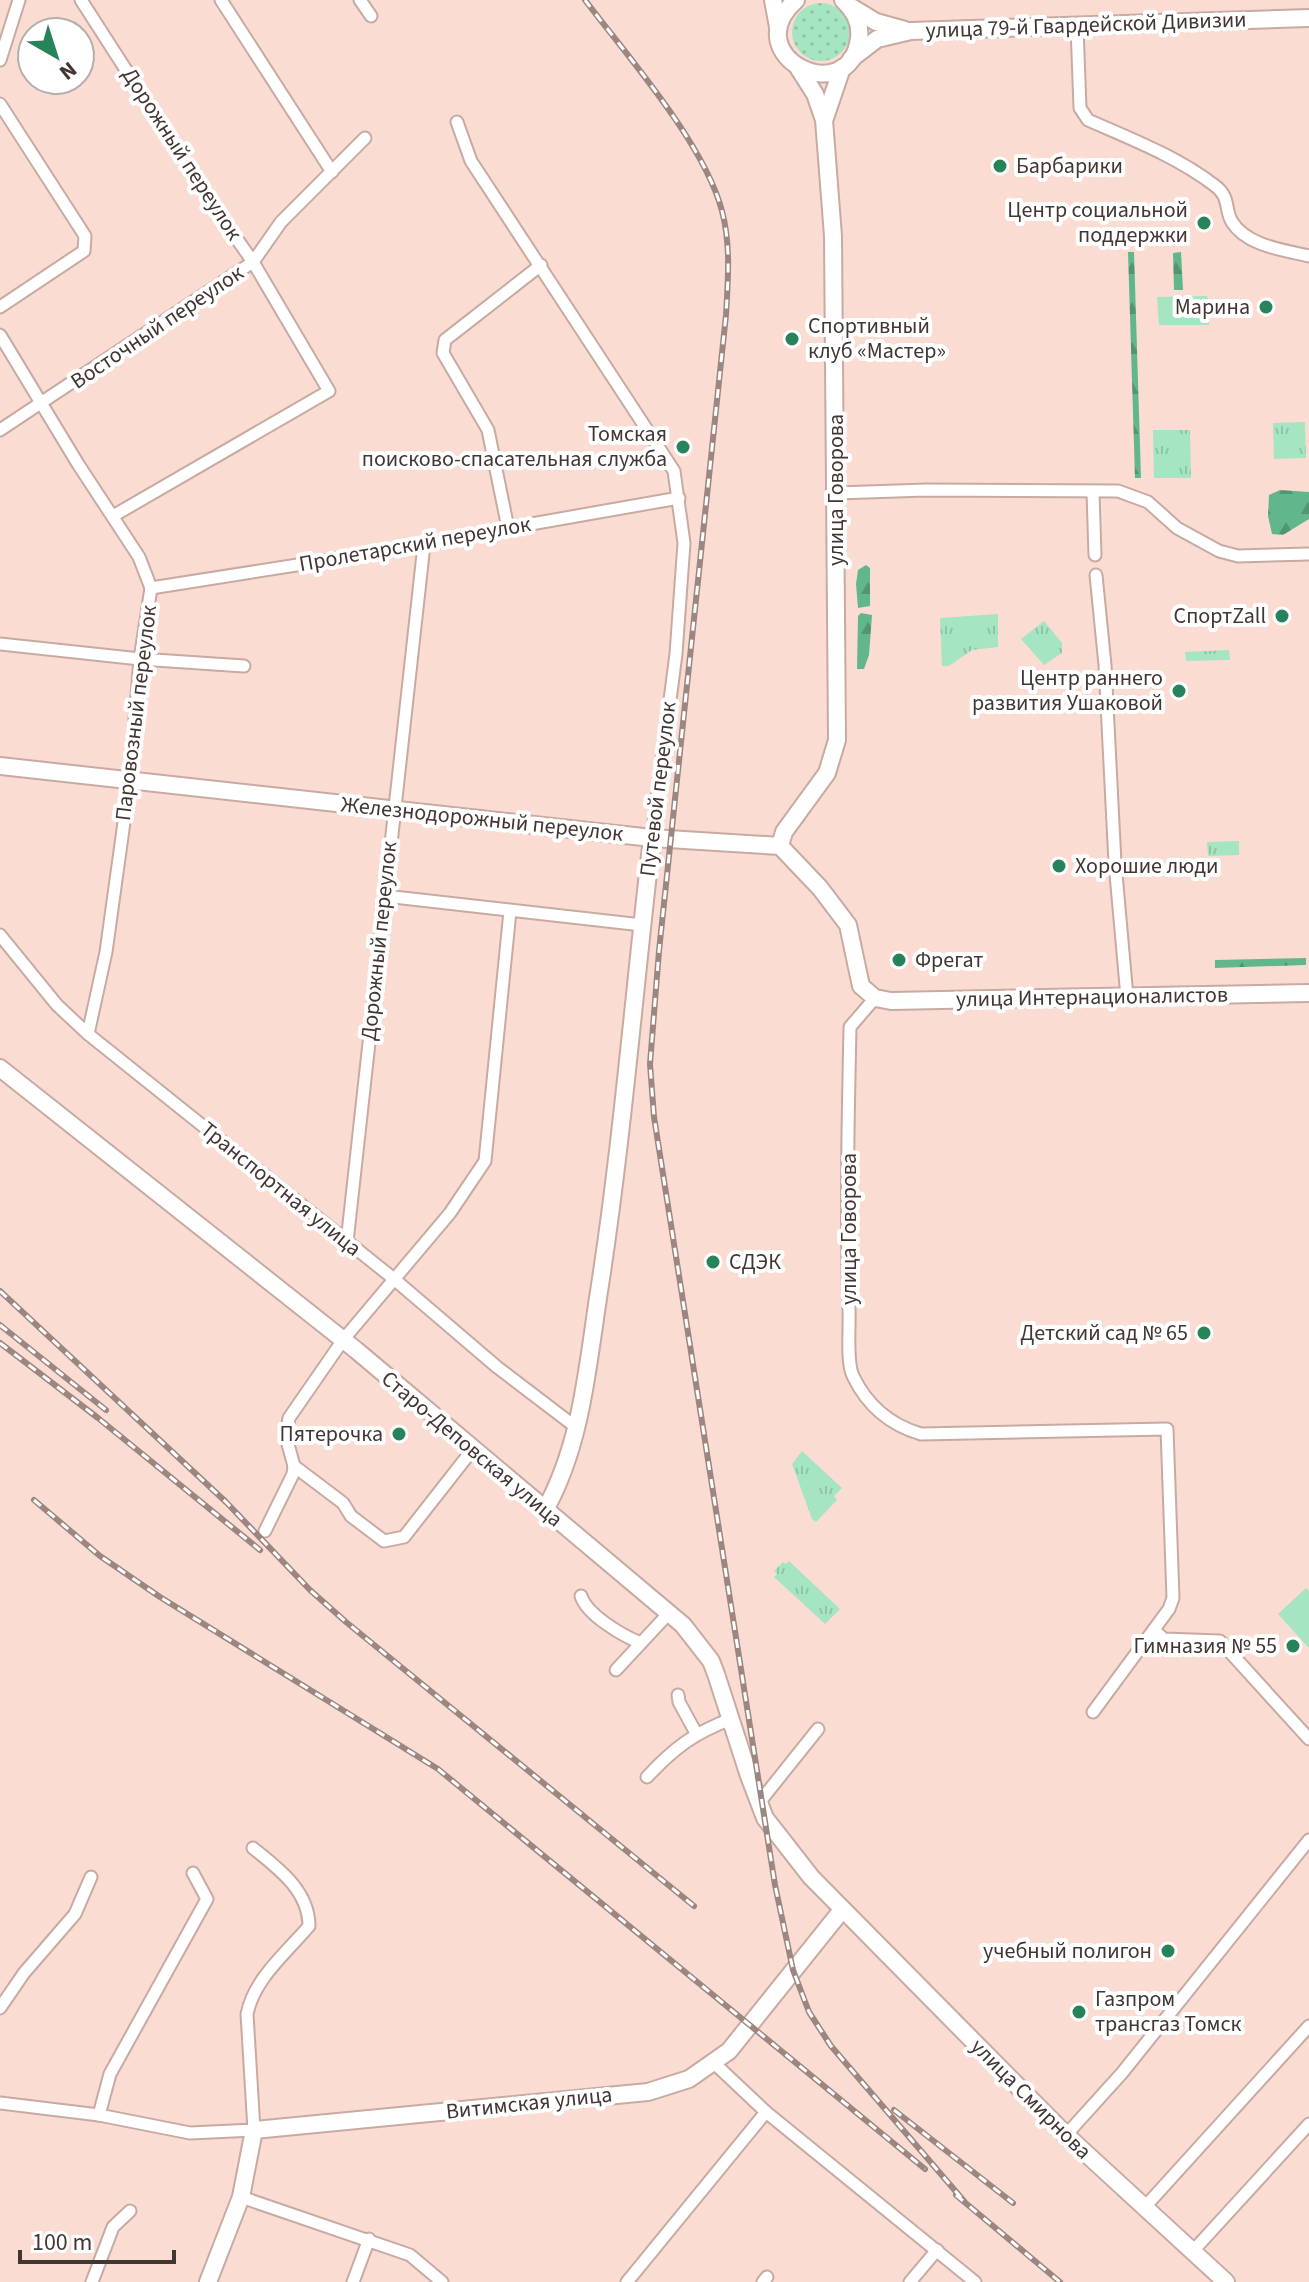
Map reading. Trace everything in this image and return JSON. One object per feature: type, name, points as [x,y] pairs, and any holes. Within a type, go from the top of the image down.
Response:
[{"type":"street","points":[[0,60],[19,0]]},
{"type":"street","name":"Дорожный переулок","points":[[81,0],[253,262],[329,391],[113,516]]},
{"type":"street","points":[[221,0],[332,172]]},
{"type":"street","points":[[360,0],[371,16]]},
{"type":"street","points":[[773,0],[779,33]]},
{"type":"street","points":[[779,33],[783,17],[796,0]]},
{"type":"street","name":"улица Говорова","points":[[824,120],[833,87],[859,42],[856,15],[846,2]]},
{"type":"street","name":"улица 79-й Гвардейской Дивизии","points":[[846,2],[876,22],[911,31]]},
{"type":"street","name":"улица 79-й Гвардейской Дивизии","points":[[846,63],[877,39],[911,31],[1309,18]]},
{"type":"street","points":[[1077,26],[1080,108],[1088,120],[1171,158],[1217,186],[1225,196],[1231,220],[1256,242],[1309,256]]},
{"type":"street","name":"улица Говорова","points":[[779,33],[785,55],[799,69],[815,94],[824,120],[833,236],[837,493],[837,740],[827,773],[784,832],[780,846]]},
{"type":"street","points":[[799,69],[820,74],[846,63]]},
{"type":"street","points":[[0,104],[85,236],[84,251],[0,307]]},
{"type":"street","name":"Путевой переулок","points":[[457,122],[471,161],[674,471],[684,543],[677,640],[608,1234],[577,1428],[567,1465],[545,1510]]},
{"type":"street","name":"Восточный переулок","points":[[0,430],[253,262],[281,222],[365,138]]},
{"type":"street","points":[[508,528],[488,430],[443,353],[442,346],[445,340],[541,265]]},
{"type":"street","name":"Паровозный переулок","points":[[0,335],[139,557],[151,588],[140,659],[130,779],[106,952],[88,1034]]},
{"type":"street","points":[[837,493],[918,490],[1118,491],[1148,502],[1177,528],[1219,551],[1238,556],[1309,554]]},
{"type":"street","points":[[1093,492],[1095,555]]},
{"type":"street","name":"Пролетарский переулок","points":[[151,588],[424,545],[679,498]]},
{"type":"street","name":"Дорожный переулок","points":[[347,1242],[424,545]]},
{"type":"street","points":[[1096,575],[1127,997]]},
{"type":"street","points":[[0,644],[244,666]]},
{"type":"street","name":"Железнодорожный переулок","points":[[0,766],[652,838],[780,846]]},
{"type":"street","points":[[780,846],[820,888],[848,925],[861,986],[875,998]]},
{"type":"street","points":[[385,896],[642,925]]},
{"type":"street","points":[[265,1531],[293,1474],[294,1466],[286,1437],[289,1418],[343,1340],[450,1213],[485,1161],[510,911]]},
{"type":"street","name":"Транспортная улица","points":[[0,935],[57,1005],[88,1034],[394,1279],[497,1367],[577,1428]]},
{"type":"street","name":"улица Интернационалистов","points":[[875,998],[891,1001],[1309,993]]},
{"type":"street","name":"улица Говорова","points":[[875,998],[850,1027],[847,1233],[851,1373],[882,1414],[900,1428],[921,1434],[1167,1429],[1173,1598],[1154,1630]]},
{"type":"street","name":"Старо-Деповская улица","points":[[0,1068],[343,1340],[683,1625],[711,1661],[765,1818],[842,1910]]},
{"type":"street","points":[[294,1466],[343,1503],[351,1516],[384,1541],[404,1537],[473,1449]]},
{"type":"street","points":[[581,1596],[604,1623],[641,1643]]},
{"type":"street","points":[[616,1670],[669,1613]]},
{"type":"street","points":[[1093,1712],[1154,1630],[1164,1639],[1220,1641],[1309,1739]]},
{"type":"street","points":[[678,1695],[696,1733]]},
{"type":"street","points":[[647,1777],[678,1745],[696,1733],[731,1719]]},
{"type":"street","points":[[760,1806],[762,1799],[818,1729]]},
{"type":"street","points":[[1066,2135],[1122,2073],[1309,1840]]},
{"type":"street","points":[[208,2282],[241,2197],[254,2130],[247,2014],[250,1997],[309,1926],[309,1911],[288,1876],[253,1848]]},
{"type":"street","points":[[99,2115],[110,2074],[207,1899],[193,1873]]},
{"type":"street","points":[[0,2008],[24,1973],[75,1914],[91,1877]]},
{"type":"street","name":"Витимская улица","points":[[0,2103],[99,2115],[190,2133],[254,2130],[648,2092],[689,2079],[729,2051],[842,1910]]},
{"type":"street","name":"улица Смирнова","points":[[842,1910],[1066,2135],[1226,2282]]},
{"type":"street","points":[[1144,2208],[1309,2026]]},
{"type":"street","points":[[714,2063],[766,2112],[975,2282]]},
{"type":"street","points":[[627,2282],[766,2112]]},
{"type":"street","points":[[1193,2251],[1309,2124]]},
{"type":"street","points":[[241,2197],[410,2255],[442,2282]]},
{"type":"street","points":[[92,2282],[113,2227],[130,2211]]},
{"type":"street","points":[[353,2282],[369,2239]]},
{"type":"street","points":[[910,2282],[937,2250]]},
{"type":"green space","points":[[821,3],[842,11],[850,32],[842,53],[821,61],[800,53],[792,32],[800,11]]},
{"type":"green space","points":[[1128,252],[1134,252],[1141,478],[1135,478]]},
{"type":"green space","points":[[1181,252],[1183,290],[1174,290],[1173,253]]},
{"type":"green space","points":[[1207,296],[1209,325],[1159,325],[1157,297]]},
{"type":"green space","points":[[1305,422],[1306,458],[1274,459],[1273,423]]},
{"type":"green space","points":[[1153,430],[1190,430],[1191,478],[1154,478]]},
{"type":"green space","points":[[1280,490],[1309,492],[1309,519],[1283,535],[1272,534],[1268,516],[1269,495]]},
{"type":"green space","points":[[866,565],[870,568],[870,606],[858,608],[858,570]]},
{"type":"green space","points":[[861,613],[872,615],[869,655],[864,669],[857,669],[858,616]]},
{"type":"green space","points":[[998,614],[998,647],[972,650],[949,666],[942,666],[940,618]]},
{"type":"green space","points":[[1044,621],[1062,643],[1062,653],[1044,665],[1021,639]]},
{"type":"green space","points":[[1229,650],[1230,660],[1186,661],[1185,652]]},
{"type":"green space","points":[[1239,841],[1239,855],[1208,856],[1207,842]]},
{"type":"green space","points":[[1306,958],[1306,965],[1215,968],[1215,960]]},
{"type":"green space","points":[[802,1451],[842,1488],[834,1496],[837,1500],[816,1522],[812,1519],[792,1464]]},
{"type":"green space","points":[[789,1561],[840,1609],[825,1624],[774,1577],[777,1574],[774,1571],[783,1562],[786,1564]]},
{"type":"green space","points":[[1306,1588],[1309,1591],[1309,1648],[1278,1614]]},
{"type":"railway","points":[[585,0],[663,101],[699,157],[713,185],[727,237],[726,315],[659,951],[650,1064],[654,1117],[775,1885],[793,1970],[809,2012],[831,2046],[964,2201]]},
{"type":"railway","points":[[0,1291],[226,1502],[310,1590],[346,1622],[694,1906]]},
{"type":"railway","points":[[0,1325],[106,1410]]},
{"type":"railway","points":[[0,1343],[260,1550]]},
{"type":"railway","points":[[34,1500],[100,1556],[160,1597],[438,1769],[925,2169]]},
{"type":"railway","points":[[894,2110],[1013,2203]]},
{"type":"railway","points":[[956,2195],[1060,2282]]},
{"type":"place","name":"Барбарики","points":[[1000,166]]},
{"type":"place","name":"Центр социальной поддержки","points":[[1204,223]]},
{"type":"place","name":"Марина","points":[[1266,307]]},
{"type":"place","name":"Спортивный клуб «Мастер»","points":[[792,339]]},
{"type":"place","name":"Томская поисково-спасательная служба","points":[[683,447]]},
{"type":"place","name":"СпортZall","points":[[1282,616]]},
{"type":"place","name":"Центр раннего развития Ушаковой","points":[[1179,691]]},
{"type":"place","name":"Хорошие люди","points":[[1059,866]]},
{"type":"place","name":"Фрегат","points":[[899,960]]},
{"type":"place","name":"СДЭК","points":[[713,1262]]},
{"type":"place","name":"Детский сад № 65","points":[[1204,1333]]},
{"type":"place","name":"Пятерочка","points":[[399,1434]]},
{"type":"place","name":"Гимназия № 55","points":[[1293,1646]]},
{"type":"place","name":"учебный полигон","points":[[1168,1951]]},
{"type":"place","name":"Газпром трансгаз Томск","points":[[1079,2012]]}]
